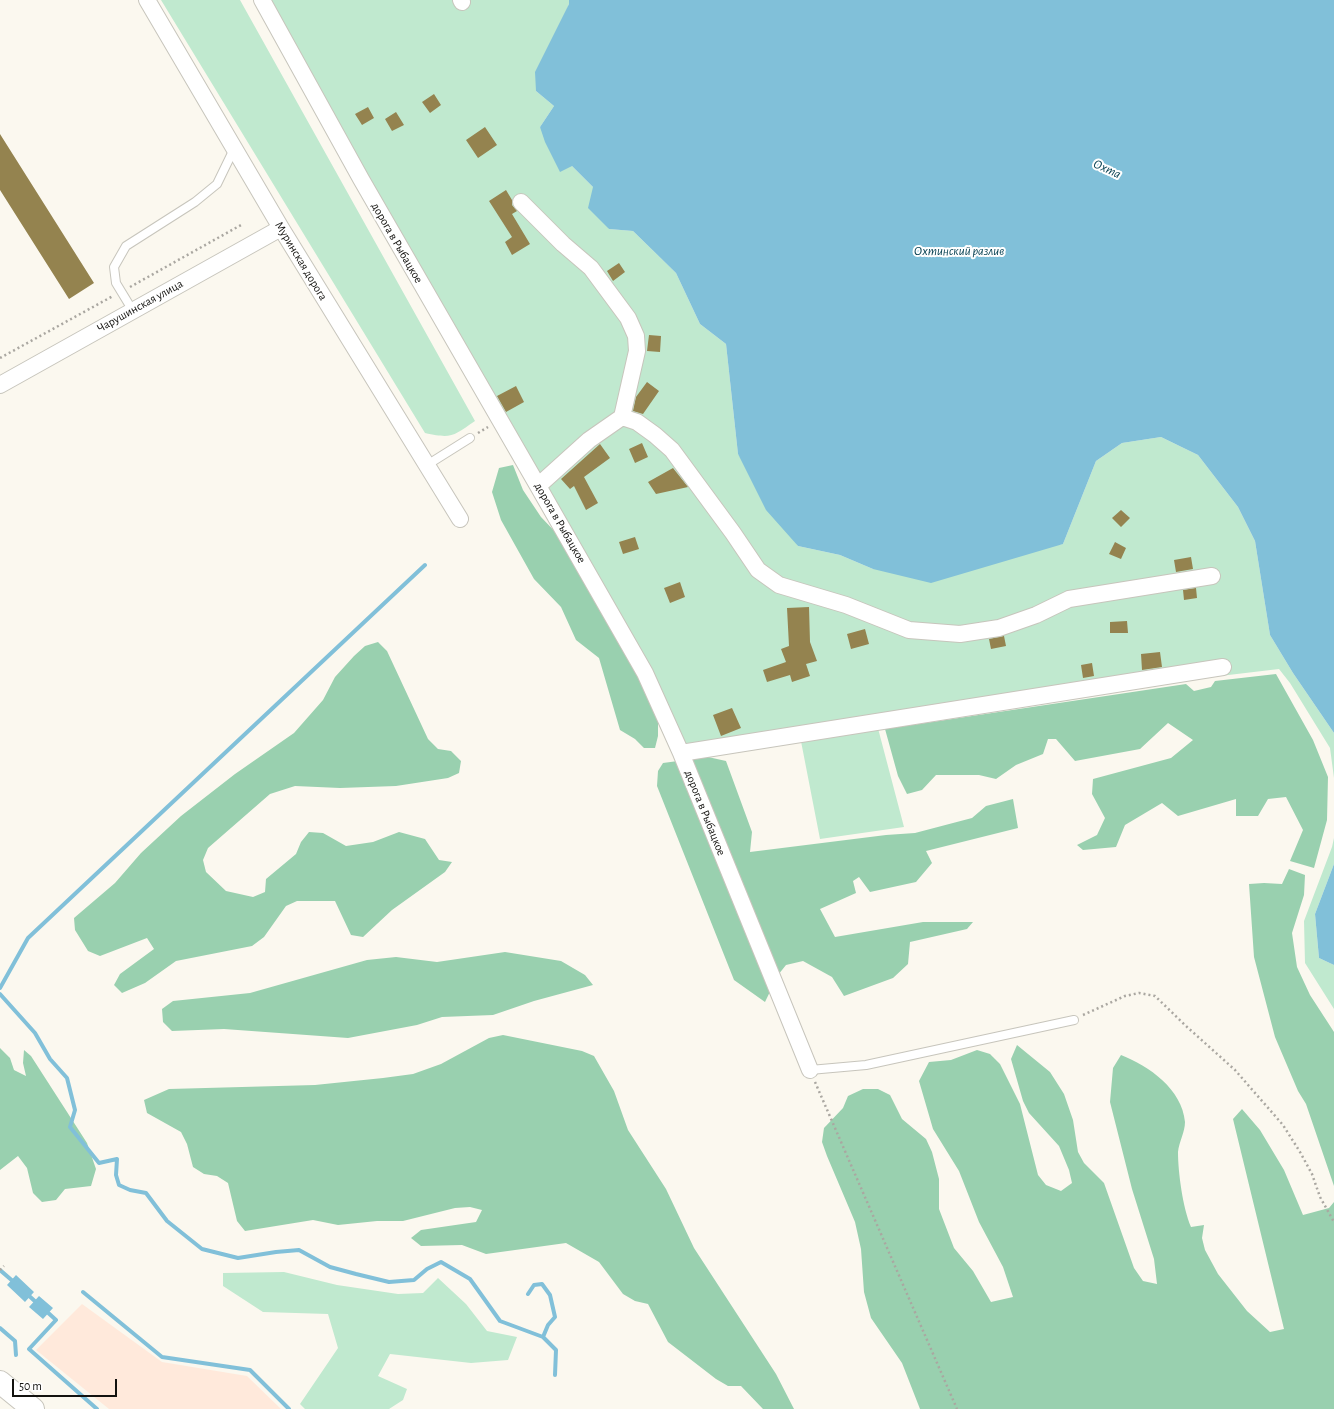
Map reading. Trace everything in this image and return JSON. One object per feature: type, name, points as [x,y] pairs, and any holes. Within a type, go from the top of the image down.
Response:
[{"type":"highway","points":[[0,1382],[32,1409]]},
{"type":"street","name":"Муринская дорога","points":[[147,0],[281,228],[460,519]]},
{"type":"street","name":"дорога в Рыбацкое","points":[[262,0],[361,179],[645,673],[681,753],[810,1070]]},
{"type":"street","points":[[521,202],[562,244],[591,268],[628,318],[636,336],[637,351],[622,417],[589,440],[538,486]]},
{"type":"street","name":"Чарушинская улица","points":[[0,385],[281,228]]},
{"type":"street","points":[[622,417],[637,422],[672,450],[733,533],[758,570],[779,586],[846,605],[908,630],[960,634],[999,628],[1036,616],[1069,599],[1212,576]]},
{"type":"street","points":[[681,753],[1223,667]]},
{"type":"lane","points":[[133,311],[116,283],[114,267],[126,246],[195,202],[217,184],[234,149]]},
{"type":"lane","points":[[427,465],[470,438]]},
{"type":"lane","points":[[810,1070],[866,1065],[1074,1020]]},
{"type":"path","points":[[470,438],[500,420]]},
{"type":"path","points":[[1074,1020],[1124,996],[1139,993],[1155,996],[1235,1070],[1283,1125],[1312,1174],[1320,1198],[1334,1222]]},
{"type":"path","points":[[810,1070],[958,1409]]},
{"type":"path","points":[[0,1270],[4,1266]]},
{"type":"shaded area","points":[[82,1304],[162,1362],[247,1376],[281,1409],[109,1409],[36,1350]]},
{"type":"green space","points":[[161,0],[240,0],[475,421],[452,435],[441,436],[425,433]]},
{"type":"green space","points":[[261,0],[569,0],[569,4],[536,91],[554,106],[540,127],[572,166],[593,187],[609,229],[633,231],[676,273],[700,324],[726,344],[738,454],[798,546],[840,555],[873,569],[1063,544],[1096,461],[1122,443],[1161,437],[1198,455],[1238,507],[1255,541],[1270,635],[1293,673],[1334,733],[1334,778],[1330,748],[1290,683],[1279,669],[875,717],[904,827],[820,839],[799,731],[682,746]]},
{"type":"green space","points":[[513,465],[523,490],[541,517],[562,539],[640,675],[658,720],[658,736],[655,748],[644,748],[635,739],[620,730],[599,658],[576,640],[561,607],[534,579],[501,520],[492,492],[499,468]]},
{"type":"green space","points":[[378,642],[387,651],[428,739],[438,749],[451,751],[461,761],[459,773],[448,778],[396,786],[340,788],[295,786],[270,794],[208,848],[203,860],[206,872],[226,891],[253,897],[265,892],[266,879],[296,854],[301,842],[309,832],[323,833],[346,846],[373,842],[399,832],[425,839],[439,860],[452,862],[445,872],[392,910],[363,937],[351,935],[335,901],[297,901],[286,906],[264,937],[252,946],[176,961],[145,983],[122,993],[114,985],[120,974],[154,949],[147,938],[100,956],[88,951],[75,930],[74,918],[115,883],[141,853],[181,816],[235,774],[294,733],[323,700],[335,677],[354,656],[365,646]]},
{"type":"green space","points":[[1276,674],[1313,740],[1328,777],[1327,820],[1314,868],[1290,861],[1303,830],[1286,797],[1268,799],[1258,816],[1236,816],[1236,799],[1178,816],[1162,803],[1125,825],[1116,847],[1083,850],[1077,845],[1097,835],[1105,818],[1092,794],[1093,779],[1171,758],[1193,740],[1168,723],[1140,749],[1075,761],[1056,739],[1048,739],[1043,754],[1016,765],[996,779],[979,775],[936,775],[922,790],[907,794],[898,776],[885,729],[1186,684],[1194,691],[1211,687],[1215,681]]},
{"type":"green space","points":[[708,757],[726,761],[752,832],[750,852],[886,835],[915,833],[972,818],[986,806],[1013,799],[1018,828],[926,851],[932,863],[916,882],[870,892],[859,877],[853,881],[856,893],[820,909],[835,937],[923,922],[973,922],[967,929],[910,942],[908,964],[893,978],[844,996],[832,977],[803,961],[786,965],[778,975],[765,1002],[734,980],[657,786],[658,771],[663,763]]},
{"type":"green space","points":[[1334,838],[1334,864],[1315,914],[1319,958],[1334,965],[1334,1009],[1305,963],[1304,921]]},
{"type":"green space","points":[[1289,869],[1305,875],[1304,895],[1292,933],[1297,967],[1310,995],[1334,1032],[1334,1186],[1306,1104],[1298,1091],[1275,1037],[1254,957],[1249,884],[1282,884]]},
{"type":"green space","points":[[505,952],[561,961],[585,975],[593,985],[534,1001],[493,1015],[442,1017],[417,1025],[348,1038],[224,1029],[172,1031],[163,1022],[162,1009],[173,1001],[250,993],[367,960],[396,957],[437,962]]},
{"type":"green space","points":[[503,1035],[582,1051],[594,1056],[614,1091],[628,1130],[666,1189],[694,1248],[776,1374],[794,1409],[763,1409],[741,1386],[728,1386],[716,1379],[668,1342],[648,1304],[635,1301],[623,1294],[599,1262],[566,1243],[486,1254],[462,1245],[421,1246],[411,1238],[421,1230],[476,1222],[482,1210],[470,1207],[455,1208],[403,1221],[377,1221],[338,1225],[313,1220],[245,1231],[237,1221],[228,1183],[217,1176],[204,1174],[193,1167],[187,1144],[181,1132],[147,1113],[144,1100],[169,1089],[315,1085],[413,1074],[441,1064],[489,1038]]},
{"type":"green space","points":[[1017,1045],[1050,1072],[1064,1094],[1073,1120],[1078,1152],[1084,1163],[1104,1183],[1134,1268],[1143,1281],[1157,1284],[1154,1259],[1132,1189],[1110,1102],[1113,1068],[1121,1055],[1153,1072],[1171,1089],[1178,1099],[1183,1110],[1185,1122],[1178,1152],[1179,1170],[1183,1200],[1191,1227],[1204,1225],[1202,1238],[1205,1250],[1218,1274],[1247,1311],[1270,1332],[1284,1329],[1233,1119],[1242,1109],[1260,1130],[1284,1170],[1303,1215],[1329,1208],[1334,1202],[1334,1409],[920,1409],[902,1363],[871,1318],[864,1292],[861,1249],[855,1222],[822,1142],[824,1128],[843,1108],[848,1096],[863,1089],[878,1089],[890,1095],[902,1119],[926,1139],[932,1152],[939,1179],[939,1209],[954,1248],[973,1271],[991,1302],[1013,1297],[1003,1267],[979,1222],[959,1171],[933,1129],[919,1081],[929,1062],[951,1060],[977,1050],[990,1054],[1000,1064],[1020,1104],[1038,1175],[1046,1185],[1061,1191],[1072,1183],[1069,1170],[1059,1146],[1029,1113],[1023,1101],[1011,1059]]},
{"type":"green space","points":[[0,1048],[10,1058],[14,1070],[26,1076],[23,1063],[24,1050],[31,1056],[87,1143],[96,1169],[91,1186],[65,1189],[56,1200],[42,1202],[33,1193],[27,1168],[18,1156],[0,1170]]},
{"type":"green space","points":[[284,1272],[337,1285],[398,1294],[423,1293],[438,1278],[466,1304],[487,1331],[517,1337],[508,1360],[471,1363],[390,1354],[378,1376],[407,1389],[403,1400],[389,1409],[305,1409],[300,1404],[338,1348],[328,1314],[263,1312],[223,1286],[223,1273]]},
{"type":"water","name":"Охтинский разлив","points":[[569,0],[1334,0],[1334,733],[1293,673],[1270,635],[1255,541],[1238,507],[1198,455],[1161,437],[1122,443],[1096,461],[1063,544],[931,583],[873,569],[840,555],[798,546],[766,510],[738,454],[726,344],[700,324],[676,273],[633,231],[609,229],[588,208],[593,187],[572,166],[560,172],[545,142],[540,127],[554,106],[536,91],[535,72],[569,4]]},
{"type":"water","points":[[1334,864],[1334,965],[1319,958],[1315,914]]},
{"type":"water","points":[[16,1275],[34,1292],[25,1302],[7,1285]]},
{"type":"water","points":[[39,1296],[53,1308],[43,1319],[29,1307]]},
{"type":"building","points":[[434,94],[441,105],[430,113],[422,102]]},
{"type":"building","points":[[368,107],[374,118],[362,125],[355,114]]},
{"type":"building","points":[[396,112],[404,125],[392,131],[385,119]]},
{"type":"building","points":[[485,127],[497,145],[478,158],[466,140]]},
{"type":"building","points":[[0,134],[94,283],[69,299],[0,190]]},
{"type":"building","points":[[506,190],[512,200],[512,205],[517,211],[512,214],[530,244],[512,255],[505,242],[512,237],[489,201]]},
{"type":"building","points":[[619,263],[625,272],[613,281],[607,271]]},
{"type":"building","points":[[649,335],[661,336],[660,352],[647,351]]},
{"type":"building","points":[[647,382],[659,391],[643,414],[633,411],[636,397]]},
{"type":"building","points":[[516,386],[524,402],[506,412],[497,396]]},
{"type":"building","points":[[642,443],[648,457],[635,463],[629,449]]},
{"type":"building","points":[[600,444],[610,458],[584,477],[598,503],[586,510],[574,486],[570,489],[561,479]]},
{"type":"building","points":[[673,468],[688,487],[656,494],[648,482]]},
{"type":"building","points":[[1121,510],[1130,518],[1121,527],[1112,518]]},
{"type":"building","points":[[635,537],[639,549],[623,554],[619,542]]},
{"type":"building","points":[[1115,542],[1126,548],[1121,559],[1109,554]]},
{"type":"building","points":[[1191,557],[1193,569],[1176,572],[1174,560]]},
{"type":"building","points":[[680,582],[685,597],[670,603],[664,588]]},
{"type":"building","points":[[1196,588],[1197,598],[1184,600],[1183,590]]},
{"type":"building","points":[[809,607],[810,642],[817,661],[806,664],[810,676],[792,682],[790,675],[767,682],[763,670],[786,662],[781,649],[789,646],[787,608]]},
{"type":"building","points":[[1127,621],[1128,633],[1110,633],[1110,622]]},
{"type":"building","points":[[865,629],[869,644],[851,649],[847,634]]},
{"type":"building","points":[[1004,636],[1006,646],[991,649],[989,639]]},
{"type":"building","points":[[1160,652],[1162,667],[1142,670],[1141,654]]},
{"type":"building","points":[[1092,663],[1094,676],[1083,678],[1081,665]]},
{"type":"building","points":[[732,708],[741,728],[721,736],[713,715]]},
{"type":"waterway","points":[[0,988],[28,938],[425,565]]},
{"type":"waterway","points":[[0,994],[35,1033],[50,1059],[67,1078],[75,1110],[70,1127],[99,1163],[117,1159],[116,1175],[119,1185],[130,1190],[146,1193],[167,1221],[202,1249],[238,1258],[299,1250],[330,1267],[389,1282],[414,1280],[427,1269],[441,1262],[470,1279],[500,1321],[543,1337],[556,1350],[555,1375]]},
{"type":"waterway","points":[[0,1270],[15,1283]]},
{"type":"waterway","points":[[528,1294],[534,1285],[542,1284],[550,1295],[555,1317],[548,1325],[543,1337]]},
{"type":"waterway","points":[[83,1292],[162,1357],[250,1370],[289,1409]]},
{"type":"waterway","points":[[27,1294],[38,1304]]},
{"type":"waterway","points":[[45,1310],[56,1320],[29,1349],[97,1409]]},
{"type":"waterway","points":[[0,1328],[15,1341],[16,1355]]},
{"type":"water label","name":"Охта","points":[[1107,169]]}]
